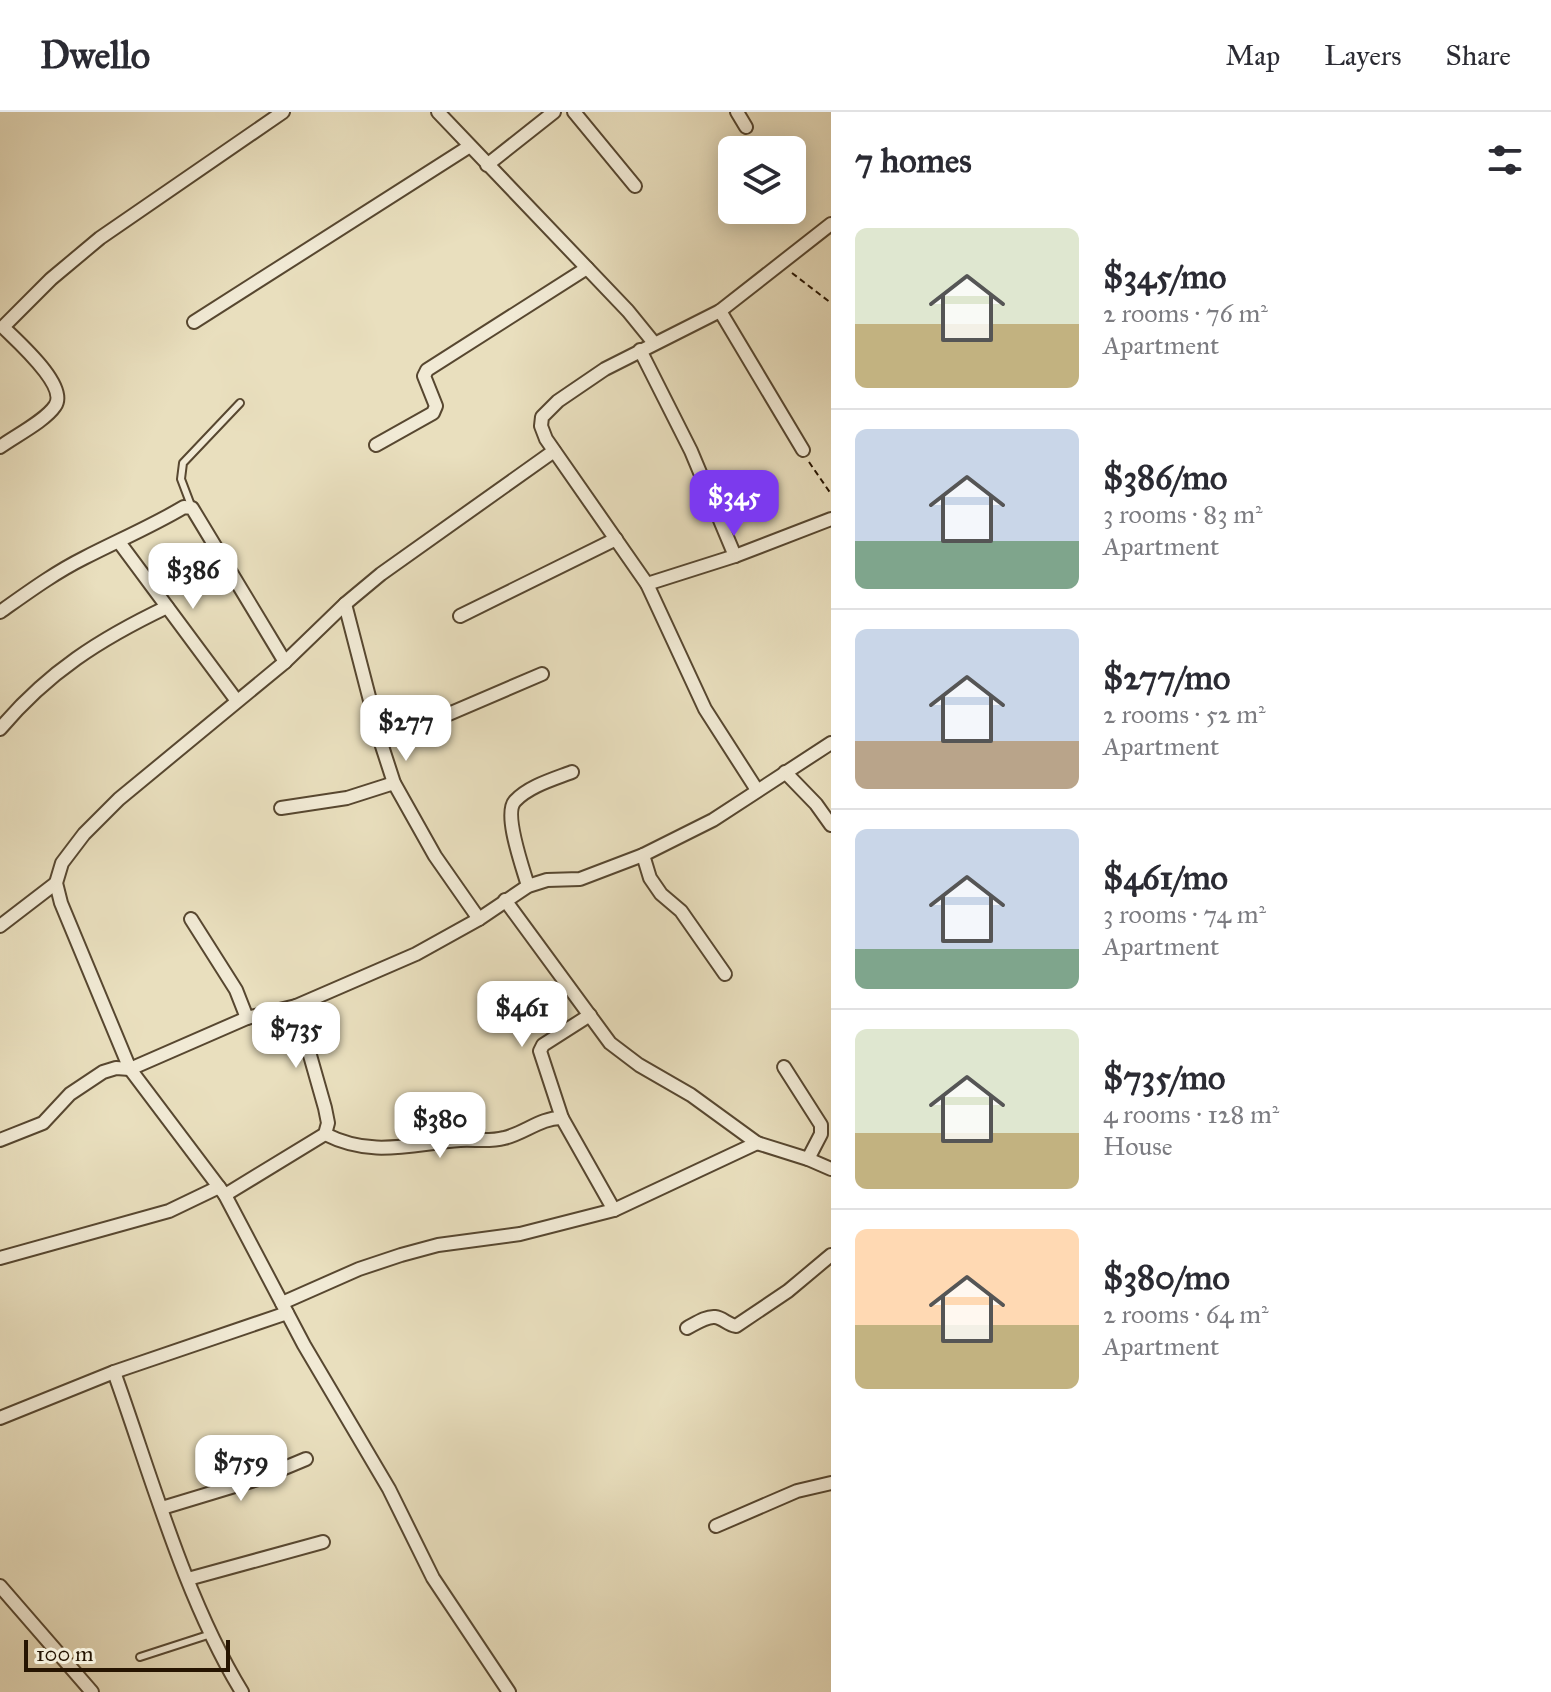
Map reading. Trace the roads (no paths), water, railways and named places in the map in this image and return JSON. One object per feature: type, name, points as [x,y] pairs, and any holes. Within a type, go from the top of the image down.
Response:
[{"type":"street","points":[[0,447],[58,403],[56,386],[35,359],[1,327],[100,238],[283,112]]},
{"type":"street","points":[[438,112],[654,343]]},
{"type":"street","points":[[487,165],[554,112]]},
{"type":"street","points":[[574,112],[635,186]]},
{"type":"street","points":[[737,112],[746,127]]},
{"type":"street","points":[[194,322],[470,146]]},
{"type":"street","points":[[757,790],[705,709],[647,584],[554,451],[541,426],[542,417],[579,386],[640,350],[720,311],[831,224]]},
{"type":"street","points":[[376,445],[433,413],[436,406],[424,376],[427,370],[587,268]]},
{"type":"street","points":[[720,311],[803,450]]},
{"type":"street","points":[[640,350],[691,451],[735,556]]},
{"type":"street","points":[[509,1692],[433,1578],[389,1489],[222,1191],[130,1069],[67,918],[56,883],[62,863],[84,834],[119,799],[285,662],[345,604],[392,566],[554,451]]},
{"type":"street","points":[[0,612],[82,559],[184,507],[192,508],[285,662]]},
{"type":"street","points":[[647,584],[735,556],[831,519]]},
{"type":"street","points":[[460,616],[616,539]]},
{"type":"street","points":[[119,542],[237,701]]},
{"type":"street","points":[[345,604],[394,783],[435,856],[479,919]]},
{"type":"street","points":[[0,729],[26,698],[81,653],[113,633],[167,607]]},
{"type":"street","points":[[381,743],[542,674]]},
{"type":"street","points":[[0,1140],[43,1123],[70,1094],[103,1072],[116,1068],[130,1069],[247,1018],[296,1006],[416,954],[479,919],[528,886],[547,880],[580,879],[643,855],[713,820],[831,743]]},
{"type":"street","points":[[528,886],[509,815],[513,802],[534,788],[572,772]]},
{"type":"street","points":[[785,772],[816,804],[831,825]]},
{"type":"street","points":[[281,808],[347,798],[394,783]]},
{"type":"street","points":[[643,855],[650,878],[661,894],[681,911],[725,974]]},
{"type":"street","points":[[0,926],[56,883]]},
{"type":"street","points":[[505,900],[610,1043],[639,1065],[691,1095],[757,1143],[831,1169]]},
{"type":"street","points":[[191,919],[236,990],[247,1018]]},
{"type":"street","points":[[0,1258],[169,1211],[222,1191],[325,1134],[328,1123],[325,1108],[296,1006]]},
{"type":"street","points":[[590,1015],[543,1045],[540,1051],[562,1118],[614,1210]]},
{"type":"street","points":[[784,1067],[821,1125],[821,1134],[808,1159]]},
{"type":"street","points":[[325,1134],[346,1145],[372,1149],[468,1139],[499,1140],[553,1117],[562,1118]]},
{"type":"street","points":[[0,1418],[285,1308],[359,1269],[438,1245],[520,1234],[614,1210],[757,1143]]},
{"type":"street","points":[[687,1328],[709,1317],[718,1317],[736,1326],[788,1291],[831,1255]]},
{"type":"street","points":[[114,1372],[188,1579],[211,1634],[242,1692]]},
{"type":"street","points":[[162,1508],[258,1479],[306,1459]]},
{"type":"street","points":[[716,1526],[797,1491],[831,1483]]},
{"type":"street","points":[[188,1579],[323,1542]]},
{"type":"street","points":[[0,1586],[92,1692]]},
{"type":"lane","points":[[192,508],[181,479],[183,463],[240,403]]},
{"type":"lane","points":[[140,1657],[211,1634]]}]
